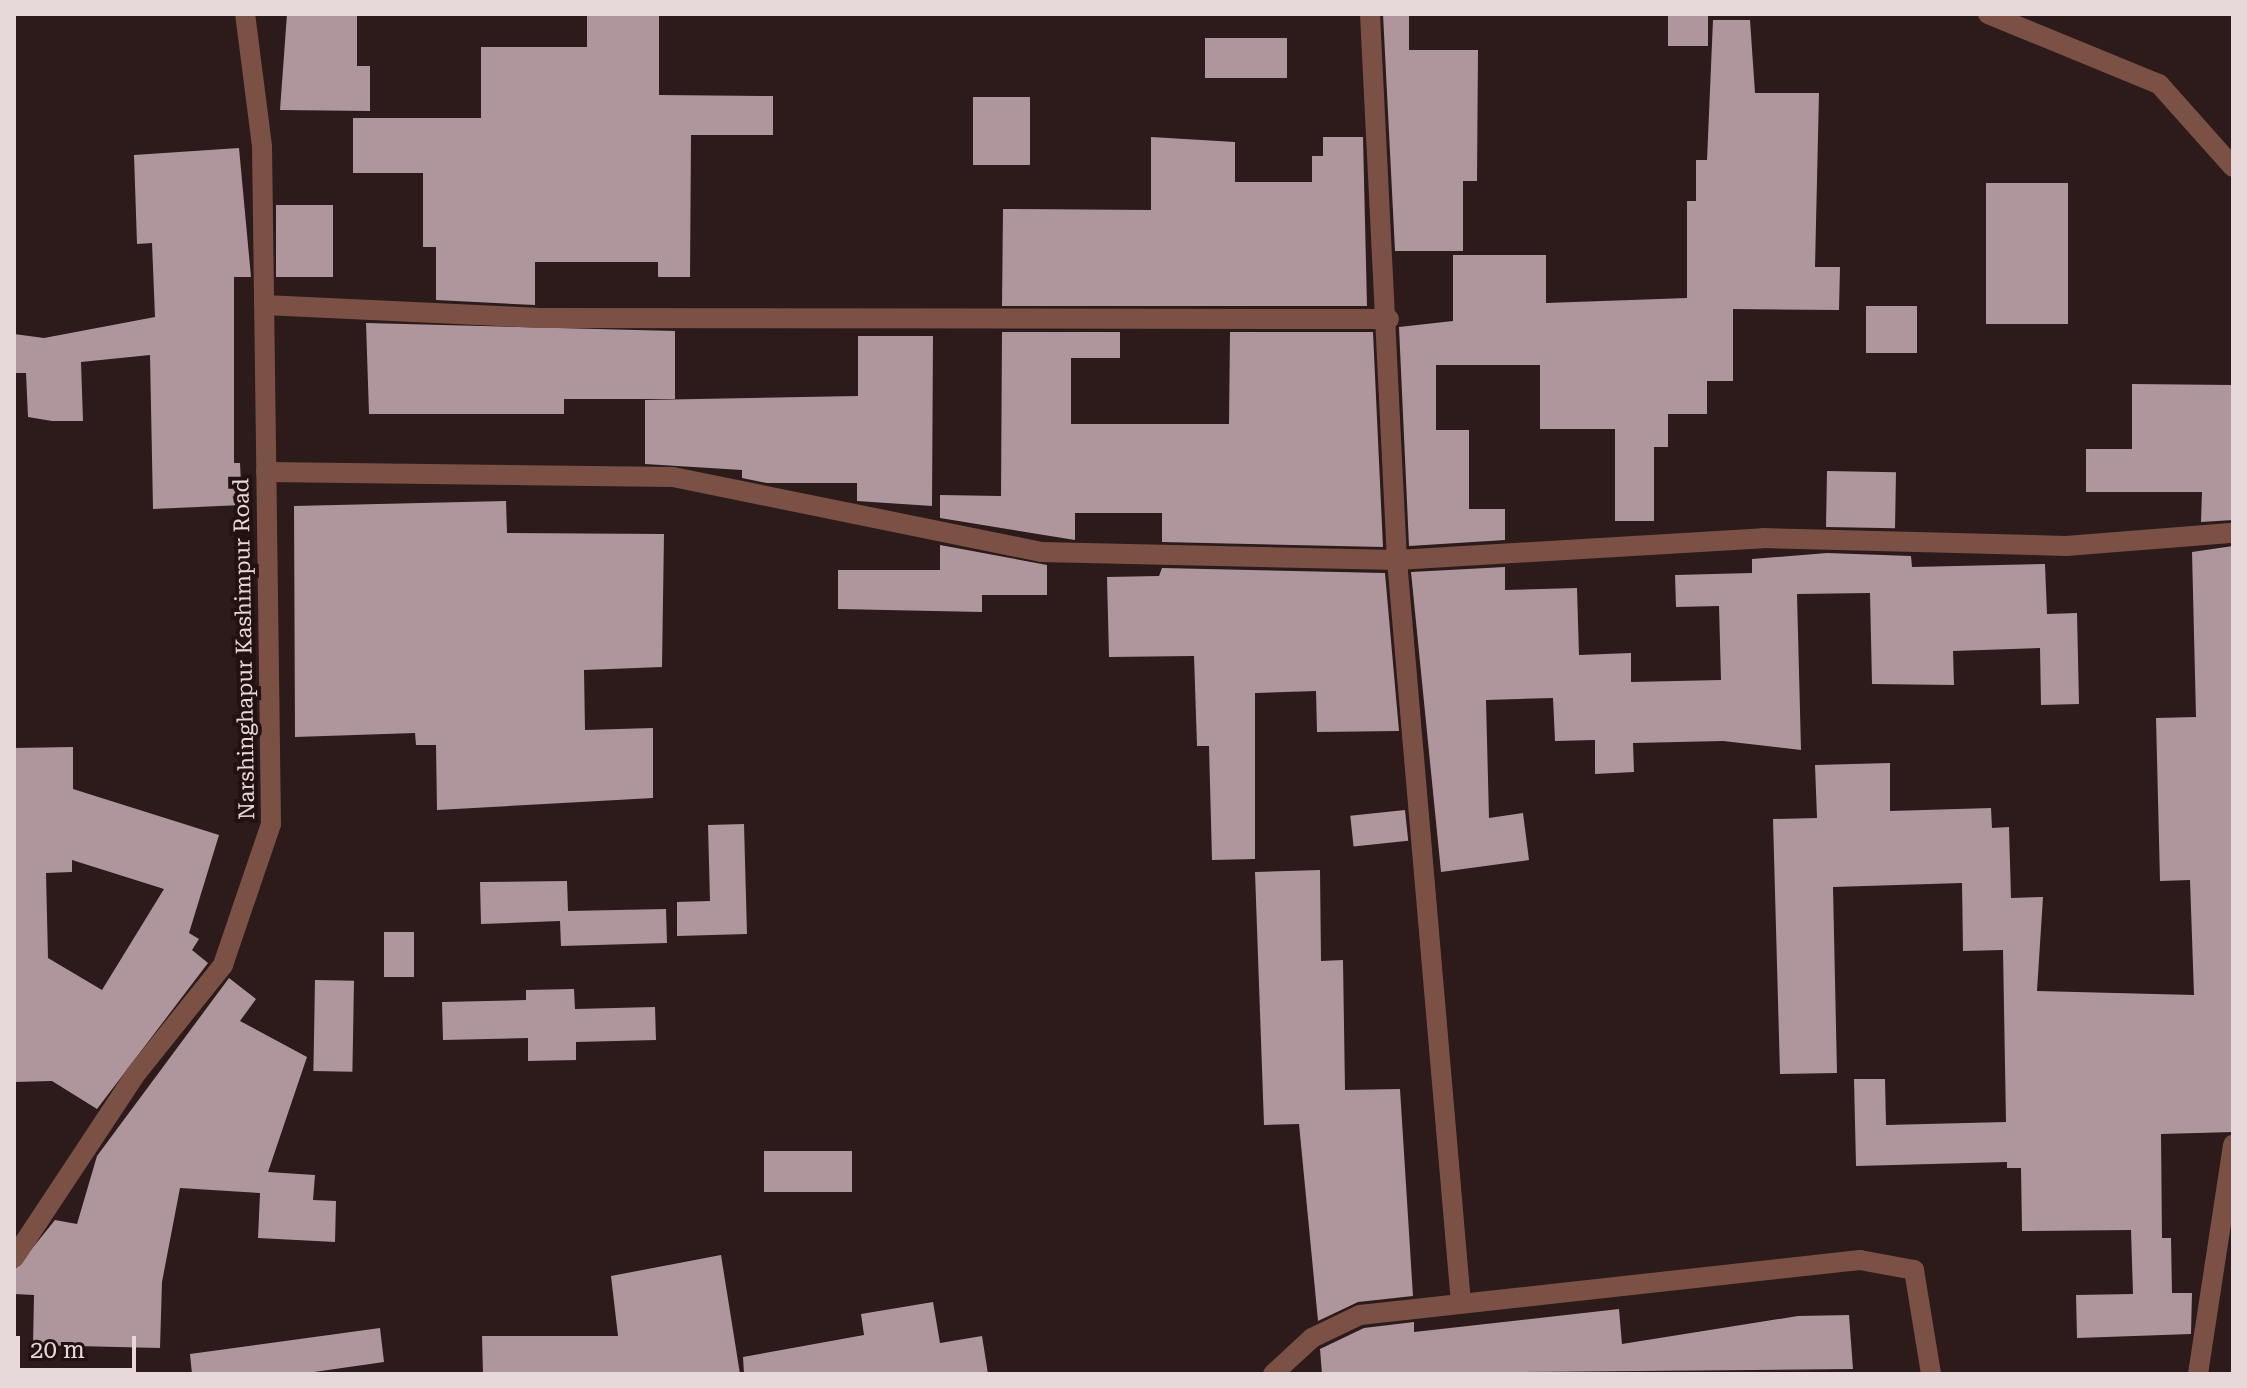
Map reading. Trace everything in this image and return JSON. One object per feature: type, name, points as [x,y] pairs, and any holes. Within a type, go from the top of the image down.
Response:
[{"type":"street","name":"Narshinghapur Kashimpur Road","points":[[14,1258],[135,1075],[223,965],[271,824],[262,146],[245,14]]},
{"type":"street","points":[[1370,14],[1389,319],[1397,560],[1461,1303]]},
{"type":"street","points":[[1988,14],[2159,84],[2233,167]]},
{"type":"street","points":[[264,305],[537,318],[1389,319]]},
{"type":"street","points":[[266,472],[673,477],[1041,552],[1397,560],[1763,538],[2066,546],[2233,533]]},
{"type":"street","points":[[2198,1374],[2233,1145]]},
{"type":"street","points":[[1273,1374],[1312,1338],[1360,1315],[1860,1260],[1914,1270],[1931,1374]]},
{"type":"building","points":[[287,14],[357,14],[357,66],[370,66],[370,111],[280,110]]},
{"type":"building","points":[[587,14],[659,14],[659,95],[773,96],[773,135],[691,135],[690,277],[658,277],[658,262],[535,262],[535,305],[436,300],[436,247],[423,247],[423,173],[353,173],[353,118],[481,118],[481,47],[587,47]]},
{"type":"building","points":[[1383,14],[1409,14],[1409,50],[1478,50],[1477,181],[1463,181],[1463,251],[1395,251]]},
{"type":"building","points":[[1668,14],[1708,14],[1708,46],[1668,46]]},
{"type":"building","points":[[1713,20],[1750,20],[1755,93],[1819,93],[1815,267],[1840,267],[1839,310],[1733,309],[1733,381],[1707,381],[1707,414],[1668,414],[1668,447],[1654,447],[1654,521],[1615,521],[1615,429],[1540,429],[1540,365],[1436,365],[1436,430],[1469,430],[1469,509],[1505,509],[1505,540],[1409,546],[1399,327],[1453,321],[1453,255],[1546,255],[1546,303],[1687,298],[1687,201],[1696,201],[1696,160],[1707,160]]},
{"type":"building","points":[[1205,38],[1287,38],[1287,78],[1205,78]]},
{"type":"building","points":[[973,97],[1030,97],[1030,165],[973,165]]},
{"type":"building","points":[[1151,137],[1235,142],[1235,182],[1312,182],[1312,156],[1323,156],[1323,137],[1363,137],[1367,306],[1002,306],[1003,209],[1151,210]]},
{"type":"building","points":[[239,148],[251,277],[234,277],[234,463],[240,463],[242,505],[153,509],[150,355],[81,362],[83,421],[52,421],[28,417],[26,373],[14,373],[14,334],[44,338],[155,317],[152,243],[137,244],[134,155]]},
{"type":"building","points":[[1986,183],[2068,183],[2068,324],[1986,324]]},
{"type":"building","points":[[276,205],[333,205],[333,277],[276,277]]},
{"type":"building","points":[[1866,306],[1917,306],[1917,353],[1866,353]]},
{"type":"building","points":[[366,323],[675,331],[675,399],[564,399],[564,414],[369,414]]},
{"type":"building","points":[[1002,332],[1120,332],[1120,358],[1071,358],[1071,424],[1229,424],[1230,332],[1373,332],[1383,547],[1162,542],[1162,513],[1075,513],[1075,540],[940,518],[940,495],[1001,496]]},
{"type":"building","points":[[858,336],[933,336],[932,506],[857,501],[857,483],[767,483],[742,478],[742,470],[645,464],[645,400],[858,396]]},
{"type":"building","points":[[2132,384],[2233,385],[2233,520],[2201,522],[2202,492],[2086,492],[2086,449],[2132,449]]},
{"type":"building","points":[[1827,471],[1896,472],[1895,528],[1826,527]]},
{"type":"building","points":[[506,501],[507,533],[664,534],[662,667],[584,670],[585,730],[653,728],[653,798],[437,810],[436,745],[416,745],[415,733],[295,737],[294,506]]},
{"type":"building","points":[[940,545],[1047,565],[1047,595],[982,595],[982,612],[838,609],[838,570],[940,570]]},
{"type":"building","points":[[2233,546],[2233,1132],[2161,1134],[2162,1238],[2171,1238],[2172,1293],[2192,1293],[2191,1334],[2077,1338],[2076,1295],[2133,1294],[2131,1230],[2022,1231],[2021,1168],[2007,1168],[2007,1162],[1856,1166],[1854,1079],[1885,1079],[1886,1125],[2006,1122],[2003,950],[1963,951],[1962,883],[1833,887],[1837,1073],[1780,1074],[1773,819],[1817,818],[1815,765],[1890,763],[1890,811],[1991,808],[1992,828],[2009,827],[2011,898],[2043,897],[2037,991],[2194,995],[2190,880],[2160,881],[2156,718],[2196,717],[2192,552]]},
{"type":"building","points":[[1827,553],[1911,556],[1912,567],[2045,564],[2047,614],[2077,613],[2079,704],[2041,705],[2040,648],[1953,651],[1954,685],[1872,684],[1870,593],[1797,594],[1801,750],[1723,741],[1633,743],[1634,772],[1595,774],[1595,740],[1555,741],[1553,698],[1486,700],[1489,818],[1523,813],[1529,860],[1441,872],[1411,572],[1505,567],[1505,590],[1577,588],[1579,655],[1631,653],[1631,682],[1721,680],[1719,606],[1676,607],[1675,575],[1752,573],[1752,559]]},
{"type":"building","points":[[1162,568],[1385,573],[1399,731],[1317,732],[1316,691],[1255,693],[1255,859],[1212,860],[1209,746],[1197,746],[1194,656],[1109,657],[1107,577],[1159,576]]},
{"type":"building","points":[[73,747],[73,789],[219,835],[189,933],[199,939],[192,950],[208,963],[97,1109],[52,1081],[14,1082],[14,748]],"holes":[[[72,860],[164,889],[102,990],[48,958],[46,873],[72,872]]]},
{"type":"building","points":[[1405,810],[1408,841],[1354,847],[1350,816]]},
{"type":"building","points":[[744,824],[747,934],[677,936],[677,902],[710,901],[708,825]]},
{"type":"building","points":[[1320,870],[1321,961],[1343,960],[1345,1090],[1400,1089],[1413,1296],[1358,1302],[1318,1321],[1299,1124],[1264,1125],[1255,872]]},
{"type":"building","points":[[567,881],[568,911],[666,909],[667,943],[561,946],[560,921],[481,924],[480,882]]},
{"type":"building","points":[[384,932],[414,932],[414,977],[384,977]]},
{"type":"building","points":[[229,978],[256,999],[240,1021],[307,1057],[268,1172],[315,1175],[313,1200],[336,1201],[335,1242],[258,1238],[260,1193],[180,1188],[162,1282],[160,1348],[33,1345],[34,1295],[14,1294],[14,1271],[55,1220],[77,1224],[97,1156]]},
{"type":"building","points":[[315,980],[354,981],[352,1072],[313,1071]]},
{"type":"building","points":[[574,989],[575,1009],[655,1007],[656,1040],[576,1042],[576,1060],[528,1061],[528,1038],[443,1040],[442,1002],[526,1000],[526,990]]},
{"type":"building","points":[[764,1151],[852,1151],[852,1192],[764,1192]]},
{"type":"building","points":[[721,1255],[740,1374],[483,1374],[482,1336],[618,1336],[611,1276]]},
{"type":"building","points":[[933,1302],[940,1343],[982,1336],[988,1374],[744,1374],[743,1357],[864,1335],[861,1314]]},
{"type":"building","points":[[1619,1309],[1622,1344],[1798,1316],[1849,1315],[1853,1369],[1322,1374],[1320,1349],[1364,1328],[1414,1322],[1414,1332]]},
{"type":"building","points":[[380,1328],[384,1362],[300,1374],[192,1374],[190,1354]]}]
